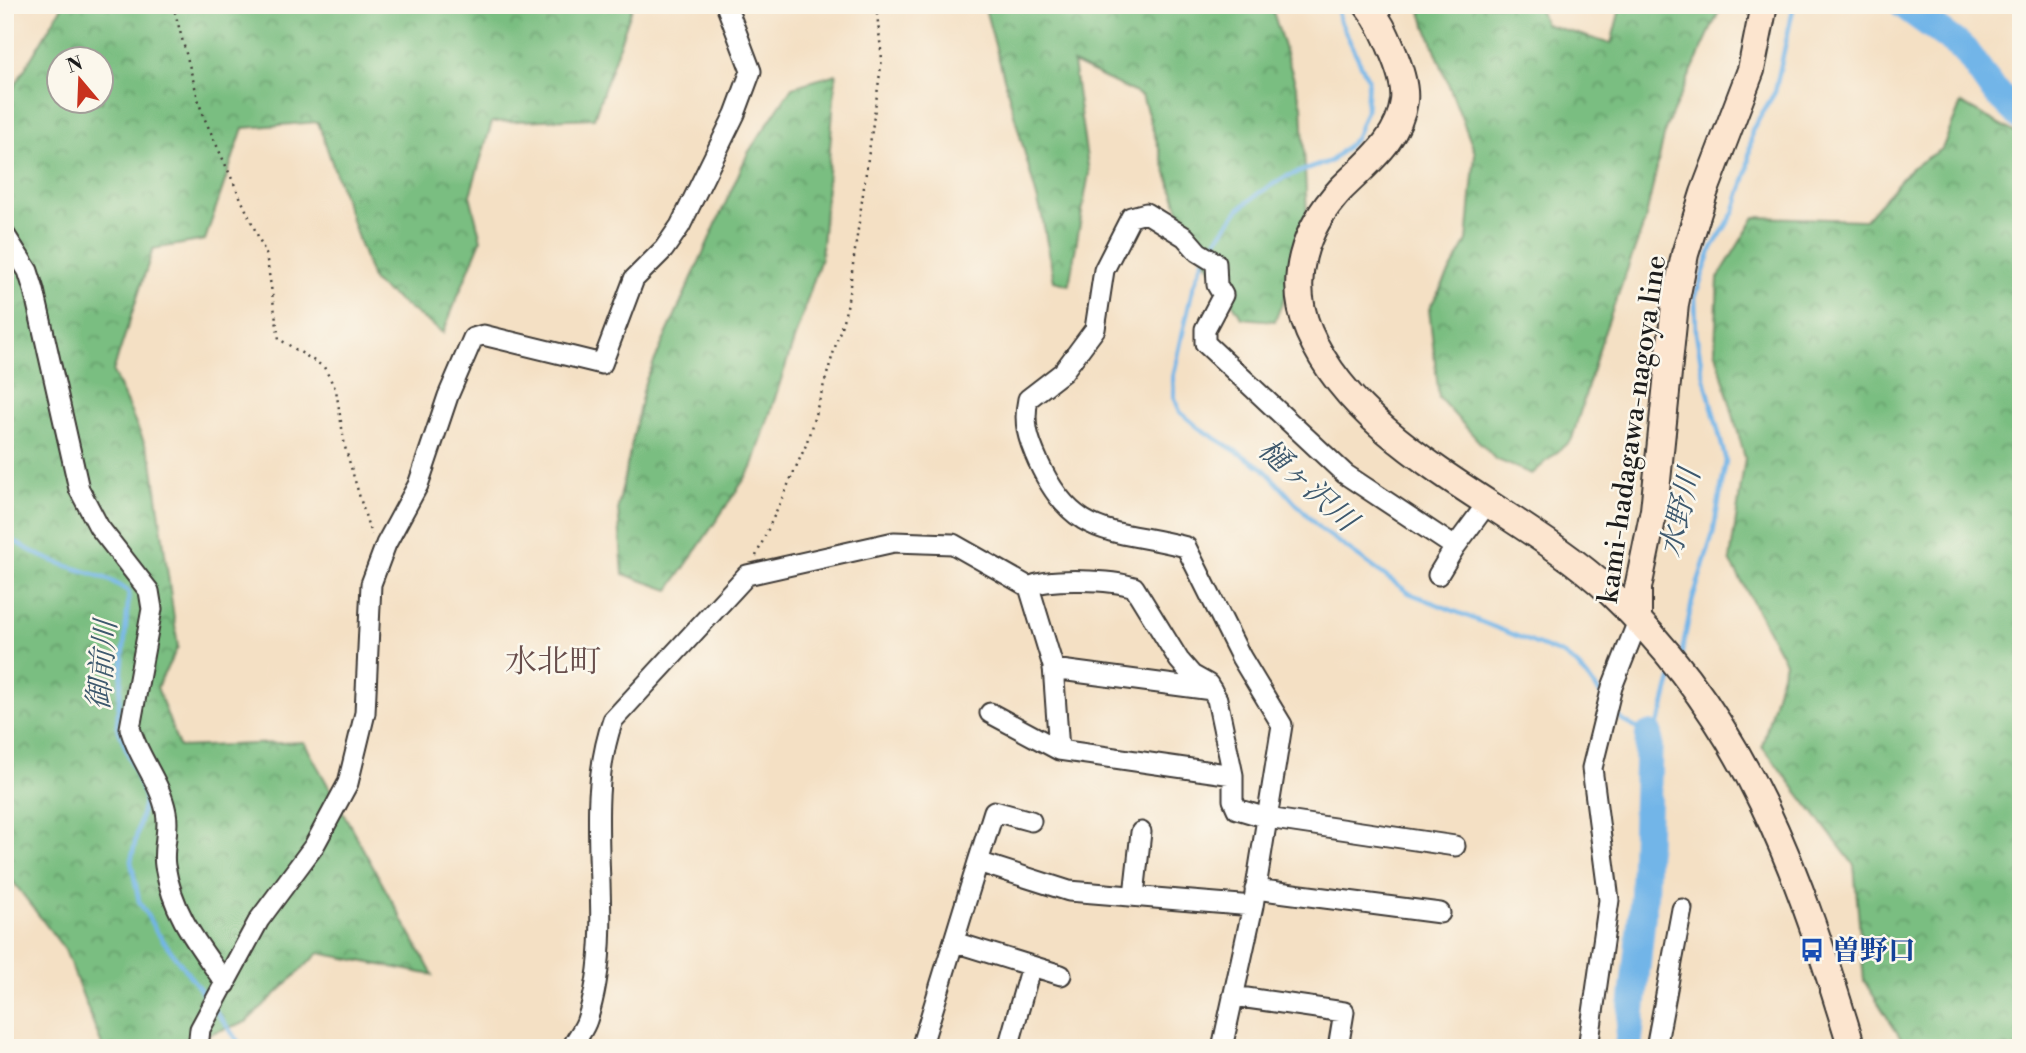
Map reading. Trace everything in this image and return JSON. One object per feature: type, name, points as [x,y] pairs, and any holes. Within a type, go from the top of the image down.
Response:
[{"type":"main road","points":[[1367,5],[1381,21],[1399,65],[1404,100],[1390,137],[1377,156],[1340,190],[1317,219],[1302,249],[1298,281],[1301,307],[1325,361],[1352,397],[1388,433],[1489,501],[1611,592],[1696,689],[1753,780],[1789,857],[1812,920],[1852,1048]]},
{"type":"main road","name":"kami-hadagawa-nagoya line","points":[[1638,621],[1638,588],[1654,510],[1675,304],[1685,254],[1704,193],[1751,70],[1764,5]]},
{"type":"street","points":[[198,1048],[201,1029],[208,1014],[258,920],[314,846],[348,783],[365,713],[371,584],[378,560],[418,485],[447,396],[473,338],[483,335],[602,364],[634,279],[664,249],[680,226],[735,114],[751,71],[726,5]]},
{"type":"street","points":[[1222,1048],[1254,898],[1282,725],[1241,657],[1186,547],[1115,533],[1073,515],[1042,470],[1024,421],[1028,399],[1063,372],[1095,328],[1104,270],[1130,217],[1146,213],[1185,237],[1198,252],[1216,263],[1217,285],[1223,295],[1205,329],[1205,343],[1345,474],[1455,547]]},
{"type":"street","points":[[5,235],[28,271],[34,290],[79,489],[99,527],[149,591],[152,609],[130,728],[135,745],[157,783],[167,813],[164,862],[176,911],[222,991]]},
{"type":"street","points":[[1438,575],[1489,501]]},
{"type":"street","points":[[572,1048],[587,1020],[596,982],[600,930],[598,848],[604,747],[613,720],[747,575],[894,542],[953,544],[1029,587],[1053,669],[1059,750]]},
{"type":"street","points":[[1029,587],[1035,584],[1074,582],[1121,582],[1134,587],[1179,660],[1212,690],[1225,729],[1233,775],[1233,800],[1237,809],[1267,818],[1455,846]]},
{"type":"street","points":[[1588,1048],[1609,900],[1592,768],[1612,687],[1638,621]]},
{"type":"street","points":[[1053,669],[1212,690]]},
{"type":"street","points":[[990,713],[1059,750],[1233,775]]},
{"type":"street","points":[[921,1048],[994,811],[1031,821]]},
{"type":"street","points":[[1134,895],[1141,832]]},
{"type":"street","points":[[978,862],[1069,891],[1254,898],[1440,913]]},
{"type":"street","points":[[1657,1048],[1682,909]]},
{"type":"street","points":[[954,942],[1062,975]]},
{"type":"street","points":[[1008,1048],[1031,966]]},
{"type":"street","points":[[1233,996],[1344,1012],[1338,1048]]},
{"type":"path","points":[[173,5],[202,113],[266,254],[279,339],[324,367],[336,390],[345,447],[378,560]]},
{"type":"path","points":[[747,575],[806,445],[846,307],[882,59],[876,5]]},
{"type":"green space","points":[[63,5],[633,5],[594,118],[492,122],[470,195],[481,240],[443,333],[373,282],[318,122],[243,128],[205,240],[153,249],[113,372],[152,460],[178,647],[157,687],[179,747],[304,742],[433,975],[319,953],[246,1022],[181,1043],[178,1048],[103,1048],[65,950],[5,871],[5,102]]},
{"type":"green space","points":[[984,5],[1271,5],[1302,105],[1308,236],[1275,321],[1242,318],[1184,226],[1142,96],[1073,63],[1089,173],[1069,285],[1054,281],[1042,216]]},
{"type":"green space","points":[[1418,5],[1537,5],[1545,24],[1611,44],[1621,5],[1722,5],[1666,127],[1645,221],[1603,336],[1572,439],[1532,474],[1495,459],[1439,398],[1429,309],[1467,241],[1475,153]]},
{"type":"green space","points":[[836,74],[821,258],[752,468],[669,590],[623,574],[618,507],[645,382],[748,153],[792,87]]},
{"type":"green space","points":[[1961,103],[2021,136],[2021,1048],[1907,1048],[1864,981],[1854,865],[1762,746],[1785,662],[1730,560],[1745,458],[1715,349],[1718,278],[1755,217],[1865,220],[1911,168],[1942,149]]},
{"type":"waterway","name":"樋ヶ沢川","points":[[1208,252],[1239,209],[1259,193],[1285,177],[1331,161],[1355,139],[1366,111],[1368,79],[1340,21],[1337,5]]},
{"type":"waterway","name":"水野川","points":[[1681,657],[1692,602],[1713,534],[1726,461],[1702,368],[1696,333],[1695,297],[1712,248],[1734,213],[1747,172],[1752,130],[1775,92],[1794,5]]},
{"type":"waterway","name":"水野川","points":[[1903,5],[1965,50],[1991,87],[2021,117]]},
{"type":"waterway","name":"樋ヶ沢川","points":[[1203,260],[1192,291],[1173,378],[1174,396],[1180,412],[1199,428],[1263,468],[1319,528],[1409,593],[1564,655],[1577,665],[1604,698]]},
{"type":"waterway","name":"御前川","points":[[5,535],[41,556],[101,577],[129,592],[117,725],[145,798],[131,861],[139,901],[156,931],[208,1000]]},
{"type":"waterway","name":"水野川","points":[[1614,710],[1623,721],[1649,735],[1662,714],[1673,675]]},
{"type":"waterway","name":"水野川","points":[[1628,1048],[1644,895],[1649,735]]},
{"type":"waterway","name":"御前川","points":[[215,1010],[243,1048]]},
{"type":"place","name":"曽野口","points":[[1812,950]]},
{"type":"district","name":"水北町","points":[[553,661]]}]
